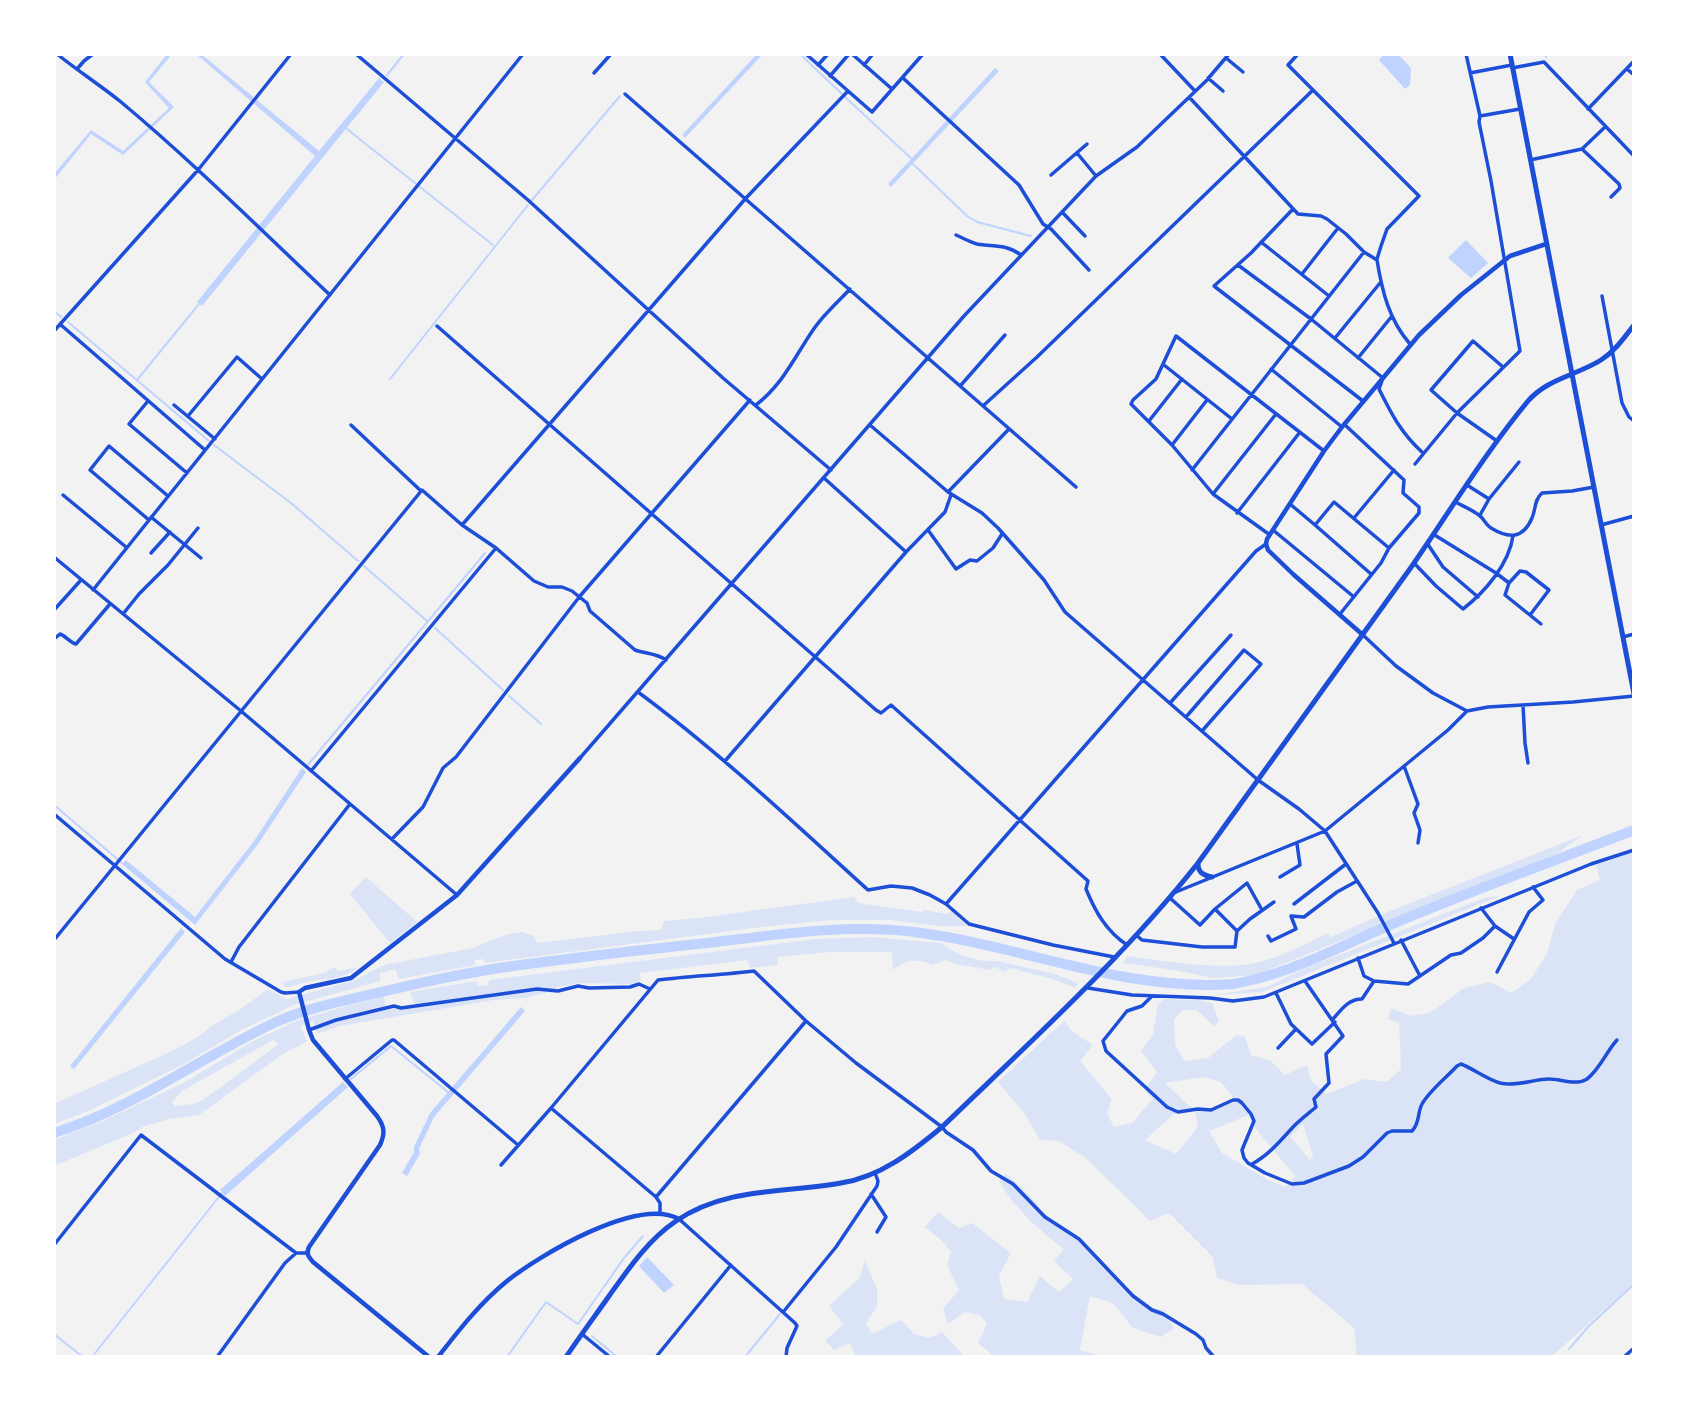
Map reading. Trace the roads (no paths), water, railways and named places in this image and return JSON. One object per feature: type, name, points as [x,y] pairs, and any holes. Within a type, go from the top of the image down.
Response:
[{"type":"main road","points":[[1510,54],[1634,695]]},
{"type":"main road","points":[[566,1357],[637,1256],[679,1219],[710,1203],[744,1194],[843,1183],[875,1173],[895,1163],[942,1127],[1086,988],[1198,863],[1363,635],[1497,441],[1530,399],[1549,384],[1604,359],[1634,325]]},
{"type":"main road","points":[[1198,863],[1201,873],[1212,877]]},
{"type":"street","points":[[57,54],[147,125],[198,170],[330,295]]},
{"type":"street","points":[[76,70],[93,54]]},
{"type":"street","points":[[54,331],[198,170],[291,54]]},
{"type":"street","points":[[356,54],[528,200],[723,378],[831,470]]},
{"type":"street","points":[[93,590],[523,54]]},
{"type":"street","points":[[594,73],[611,54]]},
{"type":"street","points":[[806,54],[872,112],[923,54]]},
{"type":"street","points":[[818,65],[828,54]]},
{"type":"street","points":[[830,76],[851,54],[892,89]]},
{"type":"street","points":[[864,65],[873,54]]},
{"type":"street","points":[[1160,54],[1195,91]]},
{"type":"street","points":[[1164,59],[1169,54]]},
{"type":"street","points":[[1298,54],[1288,65],[1419,196],[1387,229],[1377,260],[1384,296],[1402,335],[1410,344]]},
{"type":"street","points":[[1415,464],[1457,413],[1520,351],[1480,116],[1466,54]]},
{"type":"street","points":[[54,814],[231,962],[281,992],[299,993],[305,988],[351,978],[457,894],[580,758],[929,357],[1047,226],[1096,176],[1137,147],[1227,56],[1242,72]]},
{"type":"street","points":[[1588,109],[1634,61]]},
{"type":"street","points":[[1471,73],[1544,62],[1634,156]]},
{"type":"street","points":[[1627,69],[1634,75]]},
{"type":"street","points":[[902,78],[1019,185],[1043,224],[1051,229],[1089,270]]},
{"type":"street","points":[[1208,78],[1223,91]]},
{"type":"street","points":[[984,405],[1313,90]]},
{"type":"street","points":[[462,525],[746,198],[848,91]]},
{"type":"street","points":[[625,94],[1076,487]]},
{"type":"street","points":[[1189,97],[1298,214],[1321,216],[1346,234],[1364,253],[1377,260]]},
{"type":"street","points":[[1480,116],[1520,108]]},
{"type":"street","points":[[1530,160],[1582,149],[1605,127]]},
{"type":"street","points":[[1051,175],[1087,144]]},
{"type":"street","points":[[1582,149],[1619,184],[1620,188],[1611,197]]},
{"type":"street","points":[[1077,153],[1096,176]]},
{"type":"street","points":[[1293,209],[1214,286],[1363,401]]},
{"type":"street","points":[[1062,212],[1085,236]]},
{"type":"street","points":[[1302,274],[1338,228]]},
{"type":"street","points":[[957,234],[975,244],[1009,248],[1021,256]]},
{"type":"street","points":[[1261,242],[1329,296]]},
{"type":"street","points":[[946,904],[1256,551],[1266,544],[1324,451],[1410,344],[1461,295],[1510,256],[1546,244]]},
{"type":"street","points":[[1192,470],[1364,253]]},
{"type":"street","points":[[1238,265],[1383,378]]},
{"type":"street","points":[[1335,338],[1380,283]]},
{"type":"street","points":[[756,405],[771,394],[814,327],[850,289]]},
{"type":"street","points":[[1602,296],[1622,403],[1629,417],[1634,420]]},
{"type":"street","points":[[1358,358],[1392,316]]},
{"type":"street","points":[[60,325],[205,450]]},
{"type":"street","points":[[437,326],[881,713],[891,705],[1021,820],[1088,881],[1086,888],[1102,920],[1110,931],[1127,945]]},
{"type":"street","points":[[961,385],[1004,335]]},
{"type":"street","points":[[1324,451],[1176,336],[1156,379],[1131,404],[1172,445],[1213,494],[1237,513],[1272,533],[1354,597]]},
{"type":"street","points":[[1497,441],[1457,413],[1431,390],[1473,341],[1503,367]]},
{"type":"street","points":[[188,416],[237,357],[263,379]]},
{"type":"street","points":[[1164,365],[1232,419]]},
{"type":"street","points":[[1271,369],[1343,425],[1394,470],[1404,480],[1403,493],[1419,507],[1419,513],[1340,614]]},
{"type":"street","points":[[1383,378],[1379,389],[1397,424],[1423,453]]},
{"type":"street","points":[[1149,421],[1182,379]]},
{"type":"street","points":[[1172,445],[1208,399]]},
{"type":"street","points":[[392,839],[423,807],[443,768],[456,757],[580,596],[750,400]]},
{"type":"street","points":[[148,401],[129,424],[187,473]]},
{"type":"street","points":[[174,405],[215,439]]},
{"type":"street","points":[[1213,494],[1276,414]]},
{"type":"street","points":[[351,425],[421,491],[462,525],[496,548],[534,581],[548,587],[562,587],[580,596],[590,611],[635,650],[659,655],[666,660]]},
{"type":"street","points":[[870,425],[950,494],[982,513],[1044,580],[1065,612],[1258,780],[1325,831],[1378,913],[1394,943]]},
{"type":"street","points":[[725,761],[906,552],[945,512],[950,494],[1009,429]]},
{"type":"street","points":[[1237,513],[1300,432]]},
{"type":"street","points":[[168,496],[109,446],[90,470],[201,558]]},
{"type":"street","points":[[1480,516],[1489,499],[1519,462]]},
{"type":"street","points":[[1354,518],[1394,470]]},
{"type":"street","points":[[824,478],[906,552]]},
{"type":"street","points":[[1467,485],[1489,499]]},
{"type":"street","points":[[1455,502],[1480,516],[1491,528],[1513,536],[1521,533],[1533,517],[1536,500],[1542,493],[1594,487]]},
{"type":"street","points":[[54,940],[421,491]]},
{"type":"street","points":[[63,495],[126,548]]},
{"type":"street","points":[[1315,525],[1334,502],[1389,548]]},
{"type":"street","points":[[1290,504],[1372,575]]},
{"type":"street","points":[[1601,524],[1634,516]]},
{"type":"street","points":[[123,614],[198,528]]},
{"type":"street","points":[[928,530],[956,569],[970,560],[977,561],[993,548],[1003,534]]},
{"type":"street","points":[[150,553],[170,532]]},
{"type":"street","points":[[1433,534],[1509,583]]},
{"type":"street","points":[[1413,563],[1463,609],[1478,597],[1496,573],[1508,555],[1513,536]]},
{"type":"street","points":[[1427,543],[1443,567],[1478,597]]},
{"type":"street","points":[[1266,544],[1268,550],[1294,575],[1396,666],[1433,693],[1467,711]]},
{"type":"street","points":[[311,771],[496,548]]},
{"type":"street","points":[[54,557],[457,894]]},
{"type":"street","points":[[1530,615],[1549,590],[1520,570],[1509,583],[1505,595],[1541,624]]},
{"type":"street","points":[[54,610],[81,580]]},
{"type":"street","points":[[54,639],[60,634],[76,644],[110,604]]},
{"type":"street","points":[[1623,636],[1634,634]]},
{"type":"street","points":[[1170,703],[1231,635]]},
{"type":"street","points":[[1185,717],[1244,650],[1261,664],[1202,731]]},
{"type":"street","points":[[638,692],[725,761],[868,890],[891,886],[912,888],[946,904],[969,924],[1052,945],[1116,957]]},
{"type":"street","points":[[1262,910],[1247,883],[1200,925],[1172,895],[1325,831],[1467,711],[1634,695]]},
{"type":"street","points":[[1523,705],[1528,763]]},
{"type":"street","points":[[1404,766],[1418,804],[1414,813],[1420,830],[1418,843]]},
{"type":"street","points":[[231,962],[239,947],[350,804]]},
{"type":"street","points":[[1280,877],[1300,865],[1297,844]]},
{"type":"street","points":[[1086,988],[1151,997],[1233,1001],[1276,993],[1533,887],[1634,850]]},
{"type":"street","points":[[1294,904],[1346,864]]},
{"type":"street","points":[[1268,936],[1271,941],[1296,929],[1291,916],[1304,917],[1337,892],[1357,881]]},
{"type":"street","points":[[1497,972],[1529,912],[1543,900],[1533,887]]},
{"type":"street","points":[[1136,935],[1142,940],[1202,947],[1235,947],[1237,931],[1274,902]]},
{"type":"street","points":[[1481,908],[1495,926],[1514,939]]},
{"type":"street","points":[[1215,909],[1237,931]]},
{"type":"street","points":[[1358,958],[1364,976],[1374,981],[1408,984],[1451,955],[1461,953],[1495,926]]},
{"type":"street","points":[[1401,940],[1420,976]]},
{"type":"street","points":[[500,1165],[658,980],[754,971],[806,1021],[856,1063],[973,1150],[991,1171],[1013,1184],[1045,1217],[1079,1239],[1133,1296],[1152,1310],[1196,1334],[1214,1357]]},
{"type":"street","points":[[1252,1164],[1284,1139],[1295,1125],[1316,1107],[1314,1099],[1329,1083],[1326,1054],[1343,1036],[1305,981]]},
{"type":"street","points":[[1276,993],[1291,1024],[1312,1044],[1334,1021],[1344,1005],[1362,999],[1374,981]]},
{"type":"street","points":[[309,1030],[336,1020],[394,1006],[401,1008],[537,989],[558,991],[578,986],[630,987],[639,984],[650,989]]},
{"type":"street","points":[[299,993],[309,1030],[318,1047],[382,1123],[384,1129],[380,1146],[307,1253]]},
{"type":"street","points":[[1151,997],[1142,1006],[1127,1011],[1102,1041],[1104,1048],[1174,1112],[1211,1110],[1238,1100],[1254,1118],[1242,1154],[1248,1163],[1286,1183],[1304,1183],[1356,1162],[1387,1133],[1412,1131],[1418,1123],[1423,1103],[1461,1064],[1503,1084],[1550,1079],[1578,1083],[1590,1077],[1617,1040]]},
{"type":"street","points":[[656,1197],[806,1021]]},
{"type":"street","points":[[1278,1048],[1296,1029]]},
{"type":"street","points":[[345,1079],[394,1040],[518,1145]]},
{"type":"street","points":[[551,1108],[656,1197],[660,1203],[660,1212]]},
{"type":"street","points":[[54,1245],[141,1135],[296,1253],[307,1253]]},
{"type":"street","points":[[784,1311],[836,1247],[877,1186],[875,1173]]},
{"type":"street","points":[[871,1194],[886,1217],[877,1232]]},
{"type":"street","points":[[438,1357],[484,1302],[537,1260],[593,1230],[660,1212],[679,1219],[784,1311],[797,1326],[786,1357]]},
{"type":"street","points":[[217,1357],[285,1263],[296,1253]]},
{"type":"street","points":[[307,1253],[313,1262],[429,1357]]},
{"type":"street","points":[[656,1357],[731,1265]]},
{"type":"street","points":[[582,1334],[610,1357]]},
{"type":"street","points":[[1624,1357],[1634,1348]]},
{"type":"water","points":[[167,54],[172,54],[149,82],[174,107],[123,155],[91,134],[54,180],[54,174],[91,130],[123,151],[169,108],[145,82]]},
{"type":"water","points":[[196,54],[201,54],[319,151],[379,78],[384,82],[202,306],[197,302],[315,156]]},
{"type":"water","points":[[757,54],[763,54],[685,138],[682,135]]},
{"type":"water","points":[[1384,54],[1398,54],[1411,68],[1410,85],[1405,89],[1379,60]]},
{"type":"water","points":[[995,68],[999,71],[891,187],[888,184]]},
{"type":"water","points":[[1466,240],[1488,263],[1471,278],[1448,258]]},
{"type":"water","points":[[302,768],[306,772],[258,844],[195,925],[122,864],[126,860],[195,917],[254,841]]},
{"type":"water","points":[[181,928],[185,932],[74,1069],[70,1066]]},
{"type":"water","points":[[521,1007],[525,1011],[434,1117],[419,1149],[420,1154],[407,1176],[402,1173],[430,1113]]},
{"type":"water","points":[[343,1082],[348,1087],[225,1196],[220,1190]]},
{"type":"water","points":[[647,1257],[674,1285],[664,1293],[639,1266]]},
{"type":"waterway","points":[[387,75],[404,54]]},
{"type":"waterway","points":[[800,54],[842,94]]},
{"type":"waterway","points":[[532,200],[620,96]]},
{"type":"waterway","points":[[845,97],[913,160]]},
{"type":"waterway","points":[[347,129],[493,245]]},
{"type":"waterway","points":[[913,164],[967,216],[977,222],[1031,236]]},
{"type":"waterway","points":[[390,379],[528,205]]},
{"type":"waterway","points":[[137,380],[199,304]]},
{"type":"waterway","points":[[54,311],[61,317]]},
{"type":"waterway","points":[[68,322],[209,441]]},
{"type":"waterway","points":[[214,445],[291,503],[358,561]]},
{"type":"waterway","points":[[306,767],[485,553]]},
{"type":"waterway","points":[[364,566],[427,621]]},
{"type":"waterway","points":[[435,628],[503,690]]},
{"type":"waterway","points":[[509,696],[541,724]]},
{"type":"waterway","points":[[54,805],[122,863]]},
{"type":"waterway","points":[[54,1133],[112,1110],[288,1017],[335,1003],[463,974],[765,936],[864,929],[954,938],[1072,966],[1151,981],[1191,985],[1232,984],[1275,974],[1312,960],[1431,908],[1634,830]]},
{"type":"waterway","points":[[351,1079],[391,1046],[448,1092]]},
{"type":"waterway","points":[[92,1357],[222,1193]]},
{"type":"waterway","points":[[507,1357],[546,1302],[578,1324],[624,1258],[643,1236]]},
{"type":"waterway","points":[[1569,1349],[1588,1327],[1634,1284]]},
{"type":"waterway","points":[[745,1357],[780,1314]]},
{"type":"waterway","points":[[54,1334],[83,1357]]},
{"type":"waterway","points":[[592,1336],[617,1357]]}]
